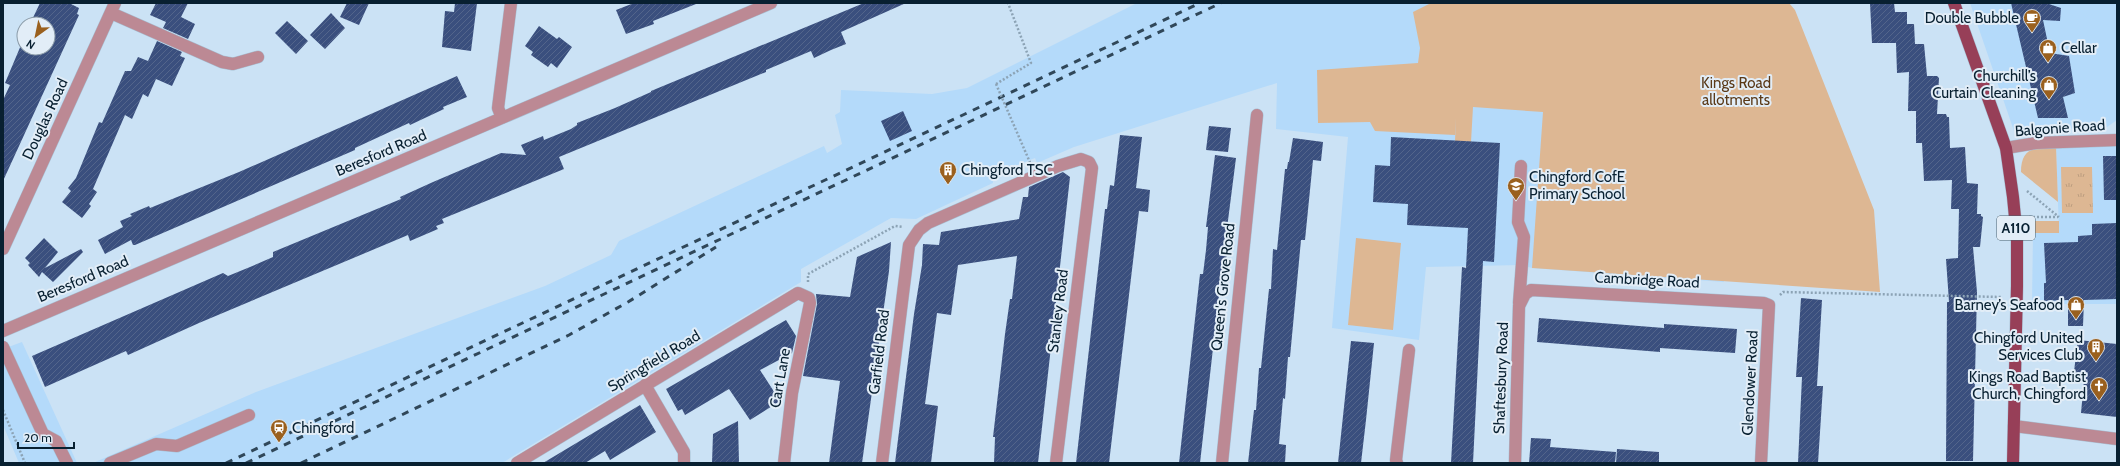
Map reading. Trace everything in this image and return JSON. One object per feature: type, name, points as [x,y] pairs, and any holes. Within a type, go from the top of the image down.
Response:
[{"type":"main road","name":"A110","points":[[1954,3],[2006,148],[2010,176],[2015,217],[2017,286],[2013,463]]},
{"type":"street","points":[[502,118],[498,108],[511,3]]},
{"type":"street","name":"Beresford Road","points":[[3,331],[771,3]]},
{"type":"street","points":[[113,8],[222,62],[233,64],[258,57]]},
{"type":"street","name":"Douglas Road","points":[[3,249],[113,8]]},
{"type":"street","name":"Queen's Grove Road","points":[[1222,463],[1257,115]]},
{"type":"street","name":"Balgonie Road","points":[[2006,148],[2036,143],[2117,140]]},
{"type":"street","name":"Stanley Road","points":[[909,245],[920,230],[928,223],[1058,166],[1081,159],[1089,162],[1092,168],[1056,463]]},
{"type":"street","points":[[1519,306],[1524,238],[1518,222],[1521,166]]},
{"type":"street","name":"Garfield Road","points":[[882,463],[909,245]]},
{"type":"street","name":"Cambridge Road","points":[[1524,294],[1531,290],[1764,303],[1769,305]]},
{"type":"street","name":"Springfield Road","points":[[517,463],[798,293],[809,298]]},
{"type":"street","name":"Shaftesbury Road","points":[[1515,463],[1519,306],[1524,294]]},
{"type":"street","name":"Cart Lane","points":[[784,463],[792,393],[810,303],[809,298]]},
{"type":"street","name":"Glendower Road","points":[[1761,463],[1769,305]]},
{"type":"street","points":[[3,347],[43,434],[56,441],[67,463]]},
{"type":"street","points":[[1397,463],[1396,460],[1409,350]]},
{"type":"street","points":[[644,385],[684,452],[684,463]]},
{"type":"street","points":[[110,463],[156,444],[177,446],[250,415]]},
{"type":"street","points":[[2014,426],[2117,439]]},
{"type":"path","points":[[1008,3],[1031,63],[996,84],[1032,167]]},
{"type":"path","points":[[2010,176],[2059,218],[2015,217]]},
{"type":"path","points":[[808,274],[896,226]]},
{"type":"path","points":[[1783,292],[2001,297]]},
{"type":"path","points":[[3,410],[25,463]]},
{"type":"shaded area","points":[[1137,3],[1606,3],[1724,282],[1532,268],[1521,265],[1426,267],[1419,340],[1332,328],[1348,137],[1276,129],[1277,83],[1074,147],[1037,163],[1035,158],[992,175],[993,183],[916,219],[891,218],[801,269],[801,282],[502,463],[93,463],[256,392],[545,286],[611,255],[619,241],[824,146],[827,153],[842,144],[835,115],[840,112],[841,90],[932,94],[967,88]]},
{"type":"shaded area","points":[[1970,3],[2117,4],[2117,120],[2107,127],[2014,131]]},
{"type":"shaded area","points":[[2117,144],[2117,304],[2032,304],[2033,233],[2059,232],[2056,146]]},
{"type":"shaded area","points":[[22,342],[77,463],[19,463],[3,425],[3,349]]},
{"type":"green space","name":"Kings Road allotments","points":[[1431,3],[1789,3],[1795,10],[1874,210],[1880,292],[1532,268],[1543,112],[1473,107],[1471,142],[1455,141],[1456,118],[1455,135],[1375,131],[1370,122],[1318,123],[1317,70],[1418,63],[1420,48],[1413,12]]},
{"type":"green space","points":[[2056,146],[2058,202],[2021,172],[2024,158],[2031,150],[2042,147]]},
{"type":"green space","points":[[2061,167],[2092,167],[2093,213],[2062,213]]},
{"type":"green space","points":[[2033,221],[2059,221],[2059,233],[2033,233]]},
{"type":"green space","points":[[1356,238],[1401,243],[1393,330],[1348,325]]},
{"type":"building","points":[[40,3],[69,3],[79,8],[77,14],[79,15],[3,181],[3,100],[10,85],[5,83],[16,56],[56,56],[56,16],[34,16]]},
{"type":"building","points":[[156,3],[188,3],[181,17],[195,24],[188,39],[163,28],[166,22],[150,15]]},
{"type":"building","points":[[347,3],[369,3],[359,25],[340,17]]},
{"type":"building","points":[[455,3],[477,3],[471,51],[442,47],[445,11],[454,12]]},
{"type":"building","points":[[634,3],[696,4],[653,21],[654,24],[626,34],[616,10]]},
{"type":"building","points":[[864,3],[906,3],[841,32],[846,44],[814,58],[811,51],[766,70],[766,72],[559,157],[564,169],[442,219],[444,223],[436,226],[438,229],[410,241],[408,235],[199,323],[128,355],[126,351],[45,387],[32,356],[223,273],[228,276],[250,267],[273,257],[273,252],[401,199],[400,197],[501,153],[526,155],[521,145],[543,136],[544,140],[571,129],[577,125],[577,123],[615,108],[651,91]]},
{"type":"building","points":[[1870,3],[1894,3],[1895,12],[1907,12],[1907,24],[1914,24],[1915,44],[1924,44],[1927,76],[1937,76],[1939,78],[1937,114],[1946,114],[1947,117],[1949,117],[1950,148],[1965,147],[1967,183],[1978,184],[1977,214],[1981,214],[1983,217],[1980,247],[1973,247],[1977,292],[1973,461],[1946,461],[1947,302],[1949,302],[1946,259],[1958,258],[1959,209],[1951,209],[1952,180],[1924,181],[1922,143],[1916,143],[1916,111],[1908,111],[1909,72],[1897,73],[1896,43],[1872,43]]},
{"type":"building","points":[[2011,3],[2046,3],[2061,8],[2060,21],[2043,20],[2050,53],[2069,56],[2075,93],[2063,97],[2068,118],[2038,118]]},
{"type":"building","points":[[331,13],[345,28],[325,49],[310,35]]},
{"type":"building","points":[[287,21],[308,41],[296,54],[275,33]]},
{"type":"building","points":[[539,26],[557,39],[559,37],[572,47],[557,68],[551,63],[548,67],[531,55],[533,52],[525,46]]},
{"type":"building","points":[[157,41],[182,52],[180,56],[185,58],[172,86],[156,79],[148,97],[143,94],[132,119],[125,115],[93,189],[97,192],[89,204],[91,206],[82,218],[62,202],[71,191],[68,188],[76,178],[99,122],[102,123],[125,71],[131,71],[138,57],[148,61]]},
{"type":"building","points":[[457,76],[467,97],[443,107],[444,109],[410,125],[409,123],[355,148],[355,150],[135,245],[133,245],[131,240],[105,254],[98,240],[123,227],[120,221],[132,216],[130,214],[149,206],[150,208],[239,172]]},
{"type":"building","points":[[903,111],[912,131],[890,141],[881,121]]},
{"type":"building","points":[[1209,126],[1231,128],[1228,152],[1206,150]]},
{"type":"building","points":[[1120,135],[1142,137],[1136,188],[1150,190],[1148,212],[1139,211],[1109,463],[1076,463],[1105,209],[1107,209],[1110,185],[1114,186]]},
{"type":"building","points":[[1391,137],[1500,143],[1494,262],[1483,261],[1473,463],[1451,463],[1462,267],[1466,268],[1468,228],[1407,225],[1408,204],[1373,202],[1375,165],[1390,166]]},
{"type":"building","points":[[1293,138],[1323,142],[1321,161],[1313,160],[1305,240],[1301,240],[1290,357],[1288,357],[1285,399],[1283,398],[1279,444],[1286,445],[1285,463],[1248,463],[1254,410],[1256,410],[1259,368],[1261,368],[1269,289],[1271,289],[1273,249],[1277,250],[1285,169],[1287,169],[1289,162]]},
{"type":"building","points":[[1215,155],[1236,158],[1226,236],[1229,236],[1225,269],[1222,269],[1200,463],[1179,463],[1200,274],[1203,274],[1206,250],[1208,227],[1206,227]]},
{"type":"building","points":[[2103,156],[2117,156],[2117,200],[2104,200]]},
{"type":"building","points":[[1063,172],[1070,177],[1038,463],[994,463],[995,437],[993,437],[1005,334],[1010,299],[1012,299],[1017,256],[958,265],[951,315],[937,313],[925,404],[938,406],[931,463],[895,463],[914,314],[922,265],[923,244],[939,245],[941,232],[1019,219],[1023,197],[1028,197],[1029,187]]},
{"type":"building","points":[[2117,223],[2117,299],[2084,300],[2083,326],[2068,326],[2068,300],[2044,301],[2044,283],[2046,283],[2044,243],[2078,242],[2078,236],[2092,235],[2092,224]]},
{"type":"building","points":[[44,238],[58,252],[45,268],[81,249],[83,252],[53,282],[42,272],[39,277],[28,265],[30,263],[25,258]]},
{"type":"building","points":[[891,242],[889,271],[862,463],[829,463],[840,381],[803,376],[817,304],[816,294],[850,297],[857,257]]},
{"type":"building","points":[[1801,298],[1822,300],[1817,386],[1823,386],[1818,463],[1798,463],[1802,377],[1796,377]]},
{"type":"building","points":[[1539,318],[1664,328],[1664,324],[1737,329],[1735,353],[1660,348],[1660,352],[1537,342]]},
{"type":"building","points":[[786,320],[796,336],[792,353],[760,370],[780,401],[750,420],[729,389],[685,415],[682,409],[678,411],[666,389]]},
{"type":"building","points":[[2078,340],[2117,344],[2117,417],[2081,413],[2084,380],[2073,379]]},
{"type":"building","points":[[1351,341],[1374,343],[1366,420],[1361,463],[1338,463]]},
{"type":"building","points":[[640,405],[656,432],[610,460],[605,451],[585,463],[543,463]]},
{"type":"building","points":[[738,421],[739,463],[712,463],[713,434]]},
{"type":"building","points":[[1531,438],[1551,439],[1550,447],[1616,452],[1615,463],[1529,463]]},
{"type":"building","points":[[1617,449],[1659,452],[1659,463],[1616,463]]},
{"type":"railway","points":[[226,463],[1200,3]]},
{"type":"railway","points":[[246,463],[1221,3]]},
{"type":"railway","points":[[301,463],[569,335],[628,302],[716,247]]},
{"type":"place","name":"Double Bubble","points":[[2032,33]]},
{"type":"place","name":"Cellar","points":[[2048,63]]},
{"type":"place","name":"Churchill’s Curtain Cleaning","points":[[2049,100]]},
{"type":"place","name":"Chingford TSC","points":[[948,185]]},
{"type":"place","name":"Chingford CofE Primary School","points":[[1516,201]]},
{"type":"place","name":"Barney’s Seafood","points":[[2076,320]]},
{"type":"place","name":"Chingford United Services Club","points":[[2096,362]]},
{"type":"place","name":"Kings Road Baptist Church, Chingford","points":[[2099,401]]},
{"type":"place","name":"Chingford","points":[[279,443]]}]
